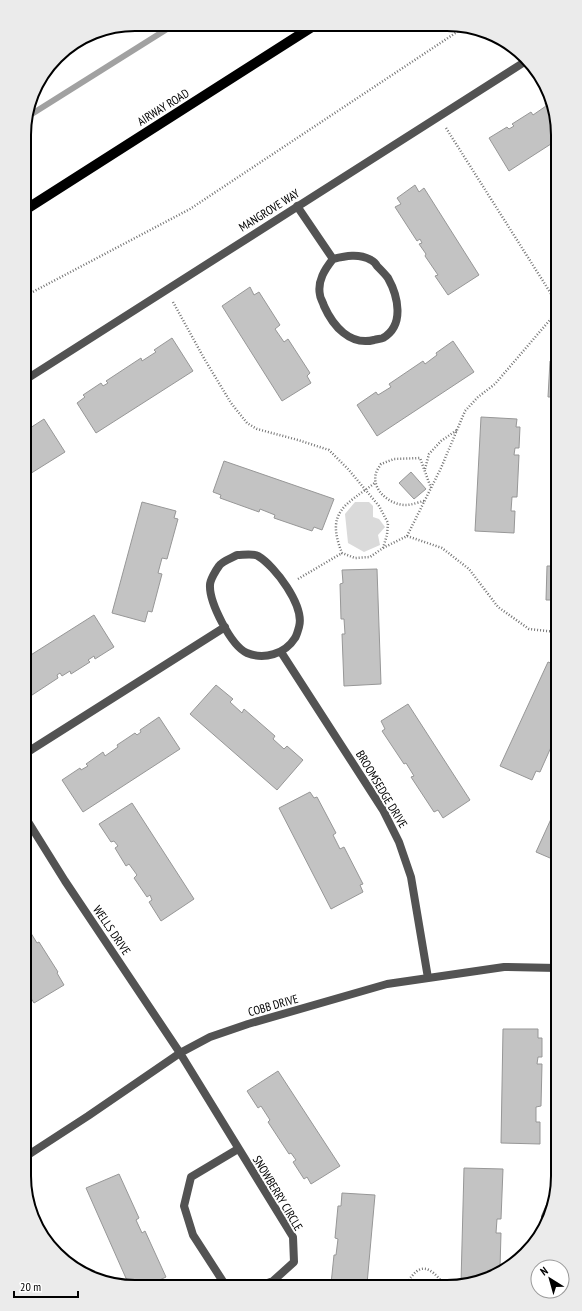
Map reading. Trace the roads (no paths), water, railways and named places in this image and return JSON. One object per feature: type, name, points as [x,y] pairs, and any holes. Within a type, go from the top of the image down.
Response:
[{"type":"main road","name":"AIRWAY ROAD","points":[[31,206],[306,31]]},
{"type":"street","name":"MANGROVE WAY","points":[[31,376],[523,63]]},
{"type":"street","points":[[298,206],[333,259]]},
{"type":"street","points":[[346,256],[360,256],[371,260],[387,277],[397,300],[398,314],[393,327],[383,338],[368,341],[354,340],[341,332],[329,316],[319,294],[320,281],[324,269],[333,259],[346,256]]},
{"type":"street","points":[[237,555],[257,555],[271,567],[286,586],[297,605],[300,622],[295,638],[280,652],[264,657],[246,653],[234,641],[225,627],[213,604],[210,584],[219,565],[237,555]]},
{"type":"street","points":[[31,750],[225,627]]},
{"type":"street","name":"BROOMSEDGE DRIVE","points":[[280,652],[383,810],[399,842],[411,877],[428,978]]},
{"type":"street","name":"WELLS DRIVE","points":[[31,826],[65,881],[180,1053]]},
{"type":"street","name":"COBB DRIVE","points":[[31,1153],[180,1053],[210,1037],[248,1024],[388,984],[504,967],[551,968]]},
{"type":"street","name":"SNOWBERRY CIRCLE","points":[[180,1053],[293,1237],[294,1262],[274,1280]]},
{"type":"street","name":"SNOWBERRY CIRCLE","points":[[222,1280],[193,1236],[184,1206],[191,1177],[238,1149]]},
{"type":"waterway","points":[[34,113],[164,31]]}]
